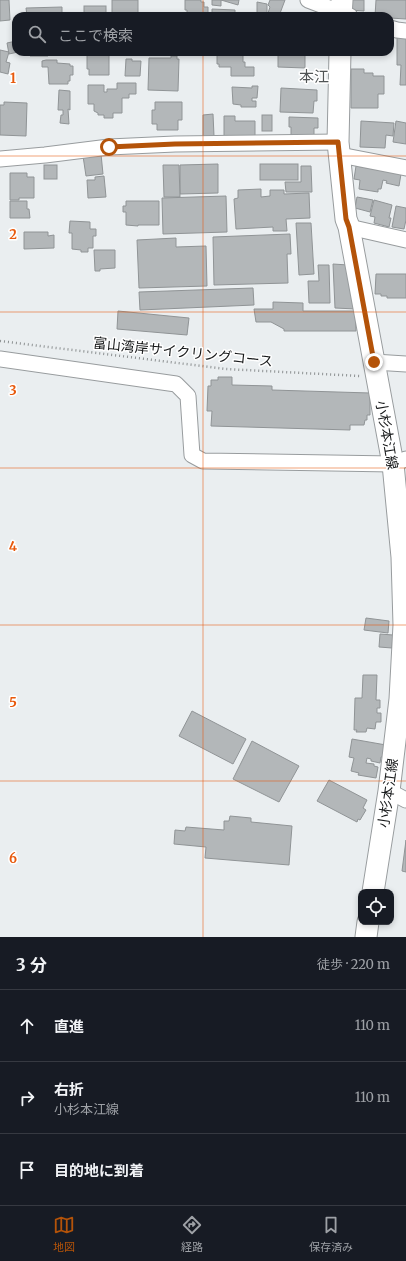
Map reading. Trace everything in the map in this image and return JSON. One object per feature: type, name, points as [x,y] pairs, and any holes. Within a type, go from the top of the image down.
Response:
[{"type":"main road","name":"小杉本江線","points":[[340,56],[339,149],[346,219],[349,227],[369,369],[400,461],[404,625],[400,699],[398,796],[374,889]]},
{"type":"main road","points":[[366,937],[368,925]]},
{"type":"street","points":[[308,0],[344,11]]},
{"type":"street","points":[[394,29],[406,31]]},
{"type":"street","points":[[0,159],[45,156],[109,147],[160,144],[339,149],[406,168]]},
{"type":"street","points":[[349,227],[406,240]]},
{"type":"street","points":[[0,359],[176,384],[188,396],[192,455],[203,461],[400,461]]},
{"type":"street","points":[[369,369],[406,364]]},
{"type":"path","name":"富山湾岸サイクリングコース","points":[[0,341],[226,369],[369,369]]},
{"type":"building","points":[[0,0],[9,0],[10,20],[0,21]]},
{"type":"building","points":[[112,0],[138,0],[138,12],[112,12]]},
{"type":"building","points":[[185,0],[201,0],[201,2],[204,2],[204,7],[208,7],[208,12],[187,12],[187,10],[185,10]]},
{"type":"building","points":[[212,0],[221,0],[221,6],[212,5]]},
{"type":"building","points":[[221,0],[239,0],[238,5]]},
{"type":"building","points":[[270,0],[285,0],[280,12],[268,12],[270,7],[268,5]]},
{"type":"building","points":[[349,0],[364,0],[364,11],[349,10]]},
{"type":"building","points":[[376,0],[406,0],[406,19],[394,18],[394,12],[375,12]]},
{"type":"building","points":[[257,2],[267,4],[267,12],[257,12]]},
{"type":"building","points":[[84,6],[106,6],[106,12],[84,12]]},
{"type":"building","points":[[62,7],[62,12],[26,12],[26,8]]},
{"type":"building","points":[[212,9],[235,10],[235,12],[212,12]]},
{"type":"building","points":[[397,36],[406,36],[406,85],[400,85],[401,65],[397,65]]},
{"type":"building","points":[[12,42],[12,53],[9,54],[7,43]]},
{"type":"building","points":[[0,50],[9,52],[6,62],[10,63],[8,74],[0,72]]},
{"type":"building","points":[[87,56],[109,56],[109,75],[89,75],[89,69],[87,69]]},
{"type":"building","points":[[171,56],[177,56],[177,59],[179,59],[178,91],[148,90],[149,58],[171,58]]},
{"type":"building","points":[[217,56],[243,56],[245,67],[254,67],[254,76],[231,76],[231,67],[219,67],[219,64],[217,64]]},
{"type":"building","points":[[278,56],[305,56],[305,68],[278,67]]},
{"type":"building","points":[[126,59],[141,61],[140,76],[125,76]]},
{"type":"building","points":[[57,60],[57,63],[70,64],[70,66],[73,66],[73,75],[70,75],[70,81],[68,81],[68,84],[49,84],[48,67],[42,67],[42,61]]},
{"type":"building","points":[[351,69],[364,69],[364,73],[373,73],[373,76],[384,76],[384,94],[378,94],[378,108],[351,108]]},
{"type":"building","points":[[117,83],[136,83],[136,94],[129,94],[129,98],[122,98],[122,113],[113,113],[113,118],[104,118],[104,115],[98,115],[98,113],[94,111],[94,104],[88,104],[88,85],[104,85],[104,92],[107,92],[107,89],[117,89]]},
{"type":"building","points":[[252,86],[258,86],[257,98],[252,98],[252,101],[256,101],[256,107],[241,107],[241,105],[233,104],[232,87],[252,88]]},
{"type":"building","points":[[281,88],[317,90],[317,101],[314,101],[313,113],[280,112]]},
{"type":"building","points":[[59,90],[70,91],[70,110],[68,109],[69,124],[60,123],[63,110],[58,110]]},
{"type":"building","points":[[4,102],[27,103],[26,136],[0,135],[0,105],[4,105]]},
{"type":"building","points":[[155,102],[182,102],[182,120],[178,120],[178,130],[157,130],[157,124],[152,124],[152,110],[155,110]]},
{"type":"building","points":[[213,114],[214,136],[203,136],[203,115]]},
{"type":"building","points":[[262,115],[272,115],[272,131],[262,131]]},
{"type":"building","points":[[224,116],[235,116],[235,121],[255,121],[255,137],[224,137]]},
{"type":"building","points":[[289,117],[318,118],[318,128],[314,128],[314,135],[291,135]]},
{"type":"building","points":[[361,121],[394,123],[393,136],[386,135],[385,148],[360,147]]},
{"type":"building","points":[[396,121],[406,123],[406,144],[393,142]]},
{"type":"building","points":[[101,154],[103,174],[86,176],[83,156]]},
{"type":"building","points":[[218,164],[218,193],[180,194],[180,165]]},
{"type":"building","points":[[260,164],[298,164],[298,180],[260,180]]},
{"type":"building","points":[[44,165],[57,165],[57,179],[44,179]]},
{"type":"building","points":[[163,165],[179,165],[180,197],[164,197]]},
{"type":"building","points":[[301,166],[311,166],[312,192],[286,192],[285,182],[301,182]]},
{"type":"building","points":[[356,166],[401,174],[399,186],[386,183],[387,181],[383,180],[381,189],[378,189],[378,192],[359,189],[360,180],[354,179]]},
{"type":"building","points":[[10,173],[27,173],[27,177],[34,177],[34,198],[19,198],[19,200],[10,200]]},
{"type":"building","points":[[104,176],[106,197],[88,198],[87,180],[95,180],[95,177]]},
{"type":"building","points":[[261,189],[261,197],[270,196],[270,190],[284,190],[284,194],[309,193],[310,218],[286,219],[287,231],[273,231],[273,227],[236,229],[234,199],[238,198],[238,190]]},
{"type":"building","points":[[226,196],[227,232],[163,234],[162,198]]},
{"type":"building","points":[[357,197],[373,200],[370,212],[355,208]]},
{"type":"building","points":[[374,200],[392,205],[389,218],[391,218],[389,227],[374,223],[375,217],[370,216]]},
{"type":"building","points":[[10,201],[27,201],[27,209],[29,209],[30,218],[10,218]]},
{"type":"building","points":[[126,201],[159,201],[159,225],[126,225],[126,212],[123,212],[123,206],[126,206]]},
{"type":"building","points":[[396,206],[406,208],[404,229],[392,227]]},
{"type":"building","points":[[70,221],[90,222],[90,229],[96,229],[96,236],[93,236],[93,248],[88,248],[88,252],[81,252],[81,250],[72,249],[72,233],[69,233]]},
{"type":"building","points":[[296,223],[311,223],[314,274],[299,275]]},
{"type":"building","points":[[24,232],[48,232],[48,236],[54,235],[54,248],[24,249]]},
{"type":"building","points":[[290,234],[291,254],[287,254],[288,283],[214,285],[213,237]]},
{"type":"building","points":[[176,238],[176,247],[206,246],[207,286],[139,288],[137,240]]},
{"type":"building","points":[[94,250],[115,250],[115,268],[100,269],[100,271],[95,271]]},
{"type":"building","points":[[333,264],[348,265],[356,309],[335,308]]},
{"type":"building","points":[[318,265],[329,265],[330,303],[309,303],[308,281],[319,281]]},
{"type":"building","points":[[376,274],[406,274],[406,298],[387,298],[387,296],[381,296],[381,294],[375,294]]},
{"type":"building","points":[[253,288],[254,305],[140,310],[139,292]]},
{"type":"building","points":[[273,302],[303,303],[303,311],[355,311],[356,331],[284,331],[284,329],[271,322],[256,322],[254,309],[273,309]]},
{"type":"building","points":[[118,311],[189,318],[187,335],[117,329]]},
{"type":"building","points":[[218,377],[232,377],[232,385],[272,386],[272,390],[370,393],[370,415],[367,415],[367,420],[365,420],[364,425],[350,425],[350,430],[211,426],[212,411],[207,411],[208,386],[211,386],[211,380],[218,380]]},
{"type":"building","points":[[366,618],[389,621],[388,633],[364,630]]},
{"type":"building","points":[[380,634],[393,635],[392,648],[379,647]]},
{"type":"building","points":[[363,675],[377,675],[376,700],[380,700],[380,708],[377,708],[377,713],[381,713],[381,722],[376,722],[375,729],[367,728],[366,732],[356,732],[357,730],[354,730],[355,698],[362,698]]},
{"type":"building","points":[[192,711],[246,739],[233,764],[179,736]]},
{"type":"building","points":[[352,739],[386,745],[384,757],[381,757],[380,763],[371,761],[371,759],[367,758],[366,763],[374,764],[374,766],[378,767],[376,778],[358,775],[359,773],[351,771],[354,758],[349,757]]},
{"type":"building","points":[[252,741],[299,766],[279,802],[233,779]]},
{"type":"building","points":[[329,780],[367,800],[363,808],[366,810],[360,820],[358,819],[357,822],[317,801]]},
{"type":"building","points":[[230,816],[251,818],[251,822],[292,826],[289,865],[205,858],[206,847],[174,844],[175,830],[185,831],[186,827],[224,830],[224,821],[229,821]]},
{"type":"building","points":[[406,840],[406,872],[402,871]]},
{"type":"district","name":"本江","points":[[314,76]]},
{"type":"route","points":[[109,147],[175,144],[338,142],[346,219],[349,227],[374,362]]}]
